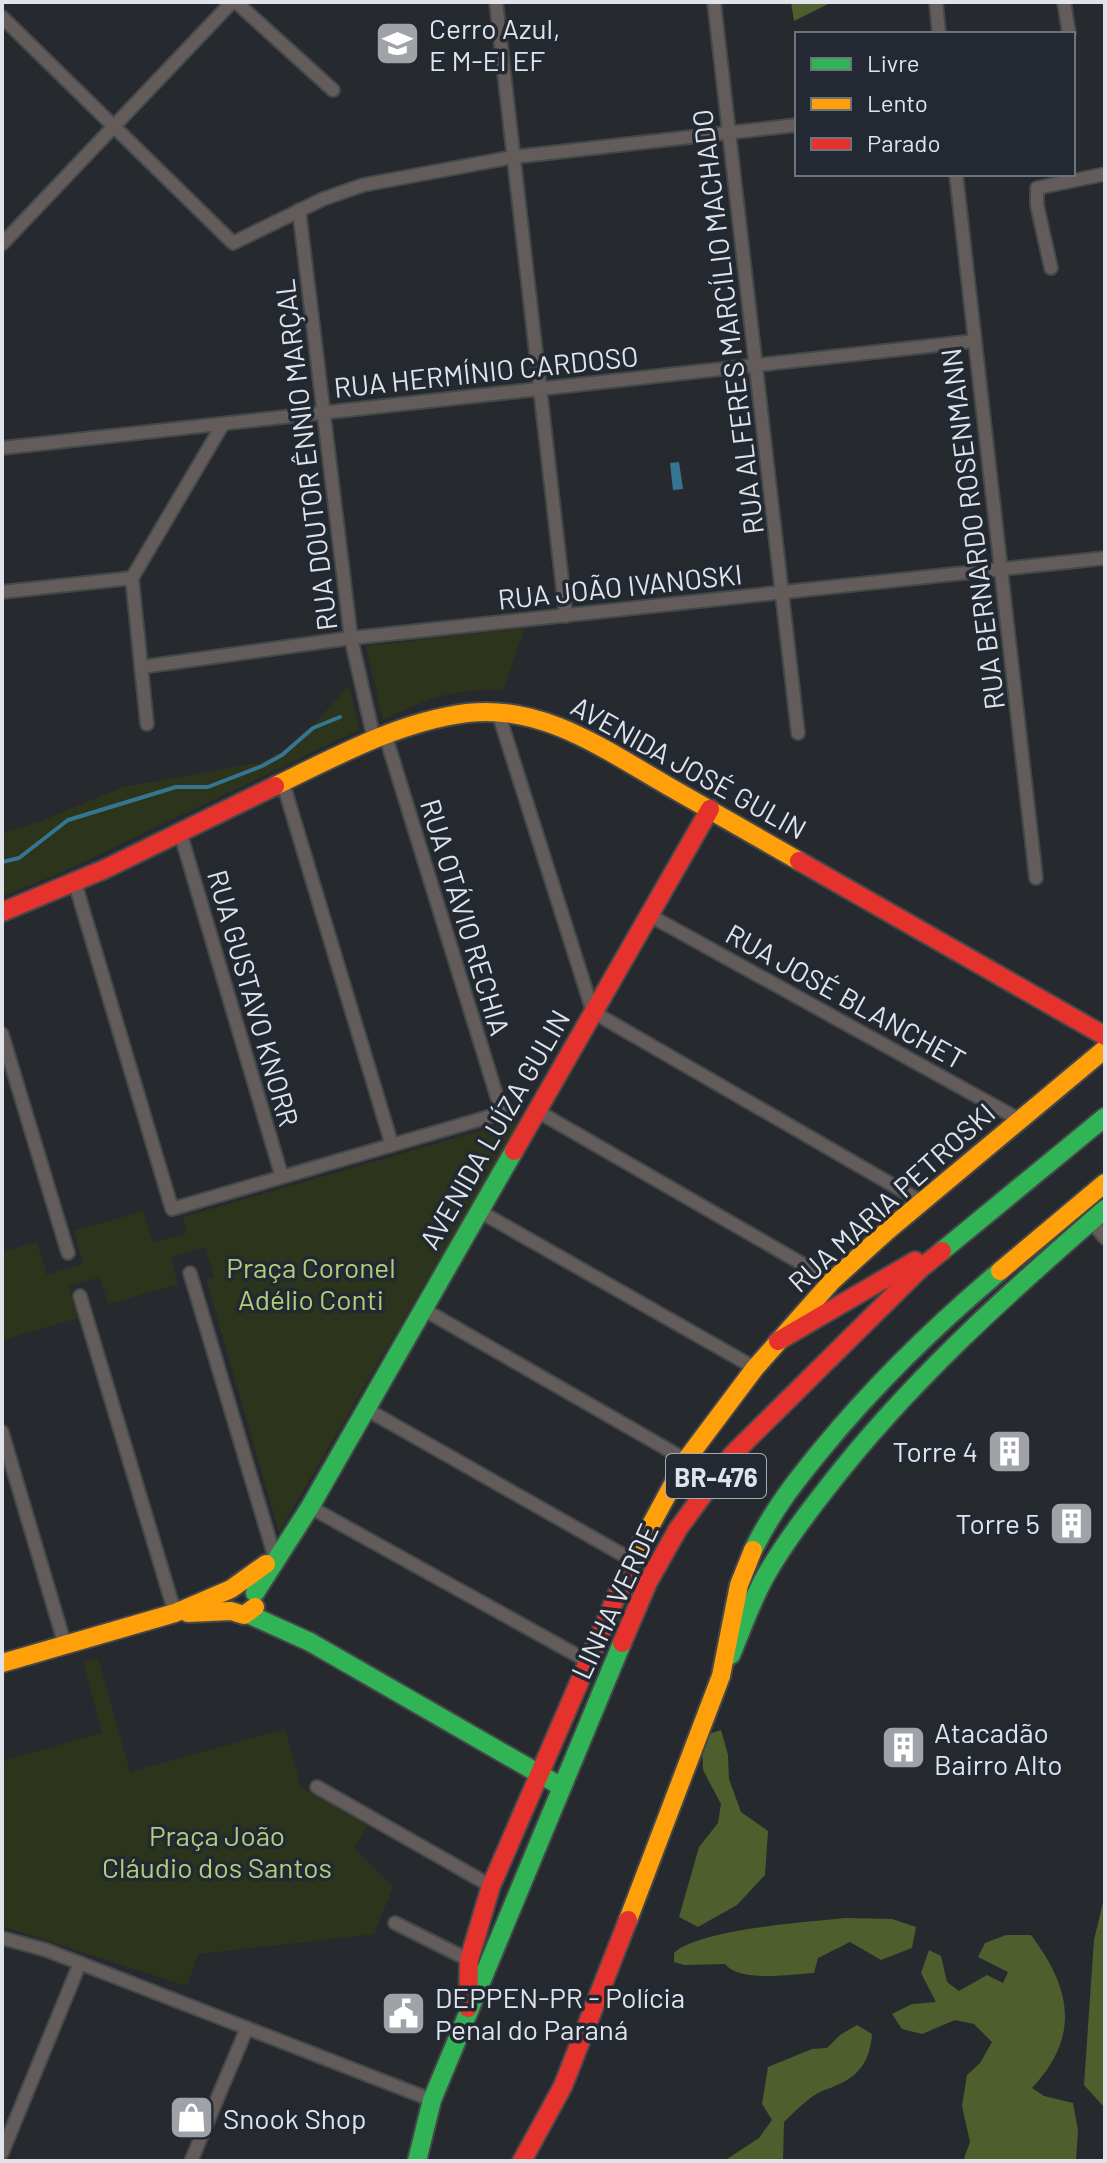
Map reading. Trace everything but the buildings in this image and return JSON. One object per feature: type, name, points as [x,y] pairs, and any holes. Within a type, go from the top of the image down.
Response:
[{"type":"main road","name":"AVENIDA JOSÉ GULIN","points":[[2,912],[75,883],[379,737],[433,719],[498,712],[534,717],[565,728],[1105,1036]]},
{"type":"main road","name":"AVENIDA LUÍZA GULIN","points":[[243,1599],[310,1507],[710,809]]},
{"type":"main road","name":"RUA MARIA PETROSKI","points":[[468,2015],[469,1960],[491,1886],[632,1560],[686,1460],[755,1368],[832,1281],[1105,1049]]},
{"type":"main road","name":"LINHA VERDE","points":[[417,2161],[432,2100],[648,1582],[678,1529],[733,1454],[847,1339],[920,1269],[1105,1117]]},
{"type":"main road","name":"BR-476","points":[[522,2161],[563,2086],[721,1676],[739,1585],[778,1503],[862,1400],[938,1323],[1105,1183]]},
{"type":"main road","points":[[721,1676],[769,1570],[833,1482],[915,1386],[968,1333],[1098,1215]]},
{"type":"main road","points":[[778,1341],[965,1232]]},
{"type":"main road","points":[[2,1663],[175,1613],[243,1599],[310,1642],[562,1787]]},
{"type":"main road","points":[[409,2161],[432,2100]]},
{"type":"street","points":[[2,244],[234,2],[333,90]]},
{"type":"street","points":[[496,2],[566,616]]},
{"type":"street","name":"RUA ALFERES MARCÍLIO MACHADO","points":[[714,2],[798,733]]},
{"type":"street","points":[[936,2],[939,32]]},
{"type":"street","points":[[1064,2],[1069,32]]},
{"type":"street","points":[[2,17],[233,243],[299,210],[363,185],[513,157],[795,125]]},
{"type":"street","points":[[1051,268],[1037,205],[1037,188],[1105,174]]},
{"type":"street","name":"RUA BERNARDO ROSENMANN","points":[[956,176],[1036,878]]},
{"type":"street","name":"RUA DOUTOR ÊNNIO MARÇAL","points":[[299,210],[351,638],[379,737]]},
{"type":"street","name":"RUA HERMÍNIO CARDOSO","points":[[2,448],[975,341]]},
{"type":"street","points":[[147,724],[132,578],[223,424]]},
{"type":"street","name":"RUA JOÃO IVANOSKI","points":[[141,667],[351,638],[1105,558]]},
{"type":"street","points":[[2,592],[132,578]]},
{"type":"street","points":[[498,712],[593,1012],[922,1202]]},
{"type":"street","name":"RUA OTÁVIO RECHIA","points":[[379,737],[502,1113],[392,1145]]},
{"type":"street","points":[[75,883],[172,1209],[392,1145],[283,783]]},
{"type":"street","name":"RUA GUSTAVO KNORR","points":[[180,832],[282,1177]]},
{"type":"street","name":"RUA JOSÉ BLANCHET","points":[[649,915],[1020,1120]]},
{"type":"street","points":[[2,1034],[68,1253]]},
{"type":"street","points":[[537,1111],[832,1281]]},
{"type":"street","points":[[479,1211],[755,1368]]},
{"type":"street","points":[[1098,1215],[1105,1238]]},
{"type":"street","points":[[190,1273],[275,1558]]},
{"type":"street","points":[[80,1296],[175,1613]]},
{"type":"street","points":[[423,1309],[686,1460]]},
{"type":"street","points":[[366,1409],[632,1560]]},
{"type":"street","points":[[2,1432],[65,1645]]},
{"type":"street","points":[[310,1507],[589,1662]]},
{"type":"street","points":[[317,1787],[491,1886]]},
{"type":"street","points":[[395,1923],[469,1960]]},
{"type":"street","points":[[2,1938],[31,1944],[432,2100]]},
{"type":"street","points":[[2,2153],[80,1963]]},
{"type":"street","points":[[191,2161],[247,2028]]},
{"type":"green space","points":[[791,2],[832,2],[794,21]]},
{"type":"green space","points":[[525,628],[503,690],[441,696],[383,720],[366,646]]},
{"type":"green space","points":[[349,685],[359,730],[58,874],[2,896],[2,833],[44,820],[123,787],[259,763],[285,750],[311,728]]},
{"type":"green space","name":"Praça Coronel Adélio Conti","points":[[521,1119],[279,1532],[206,1279],[214,1277],[205,1247],[171,1257],[178,1284],[108,1304],[100,1277],[69,1286],[78,1318],[2,1340],[2,1252],[37,1242],[47,1275],[83,1264],[74,1231],[143,1211],[153,1243],[187,1233],[183,1217]]},
{"type":"green space","name":"Praça João Cláudio dos Santos","points":[[98,1658],[130,1772],[285,1729],[301,1787],[367,1825],[354,1848],[393,1887],[374,1934],[198,1954],[187,1986],[2,1926],[2,1761],[102,1733],[83,1662]]},
{"type":"green space","points":[[721,1730],[728,1755],[729,1779],[741,1812],[768,1831],[765,1875],[737,1905],[698,1927],[679,1917],[699,1847],[718,1823],[721,1804],[703,1770],[702,1736]]},
{"type":"green space","points":[[1105,1894],[1105,2108],[1084,2085],[1094,1940]]},
{"type":"green space","points":[[846,1918],[892,1919],[916,1927],[912,1948],[881,1960],[850,1942],[818,1958],[814,1973],[780,1976],[742,1974],[725,1964],[684,1965],[674,1962],[674,1953],[687,1945],[729,1932]]},
{"type":"green space","points":[[1006,1935],[1031,1935],[1045,1955],[1062,1993],[1064,2031],[1058,2050],[1048,2069],[1032,2088],[1044,2096],[1073,2103],[1078,2130],[1076,2161],[963,2161],[970,2142],[962,2106],[967,2075],[980,2063],[992,2042],[974,2024],[955,2020],[922,2034],[902,2029],[892,2014],[912,2004],[936,2002],[921,1973],[929,1950],[941,1956],[947,1982],[959,1991],[987,1975],[1003,1983],[1008,1972],[978,1957],[985,1943]]},
{"type":"green space","points":[[857,2025],[872,2034],[866,2059],[851,2077],[813,2096],[784,2122],[783,2161],[724,2161],[759,2138],[772,2120],[762,2104],[768,2067],[812,2049],[827,2048],[840,2035]]},
{"type":"water","points":[[679,462],[683,489],[673,490],[670,463]]},
{"type":"waterway","points":[[2,862],[19,858],[68,820],[176,787],[208,787],[262,766],[282,755],[313,728],[340,717]]},
{"type":"traffic: fast","points":[[942,1251],[1105,1117]]},
{"type":"traffic: fast","points":[[255,1593],[310,1507],[514,1151]]},
{"type":"traffic: fast","points":[[731,1655],[755,1596],[772,1565],[802,1520],[858,1449],[959,1341],[1105,1209]]},
{"type":"traffic: fast","points":[[753,1550],[784,1497],[863,1401],[952,1313],[1000,1271]]},
{"type":"traffic: fast","points":[[248,1614],[310,1642],[562,1787]]},
{"type":"traffic: fast","points":[[417,2161],[432,2100],[622,1643]]},
{"type":"traffic: slow","points":[[275,786],[392,732],[441,717],[495,712],[547,723],[597,745],[799,861]]},
{"type":"traffic: slow","points":[[633,1558],[686,1460],[755,1368],[832,1281],[887,1231],[1105,1049]]},
{"type":"traffic: slow","points":[[1000,1271],[1105,1183]]},
{"type":"traffic: slow","points":[[628,1920],[721,1676],[739,1585],[753,1550]]},
{"type":"traffic: slow","points":[[2,1663],[175,1613],[231,1589],[266,1564]]},
{"type":"traffic: slow","points":[[188,1613],[231,1611],[244,1615],[255,1607]]},
{"type":"traffic: jam","points":[[2,912],[105,869],[275,786]]},
{"type":"traffic: jam","points":[[514,1151],[710,809]]},
{"type":"traffic: jam","points":[[799,861],[1105,1036]]},
{"type":"traffic: jam","points":[[622,1643],[648,1582],[678,1529],[733,1454],[920,1269],[942,1251]]},
{"type":"traffic: jam","points":[[778,1341],[915,1261]]},
{"type":"traffic: jam","points":[[468,2008],[469,1960],[491,1886],[633,1558]]},
{"type":"traffic: jam","points":[[522,2161],[563,2086],[628,1920]]},
{"type":"place","name":"Cerro Azul, E M-EI EF","points":[[398,44]]},
{"type":"place","name":"Torre 4","points":[[1009,1451]]},
{"type":"place","name":"Torre 5","points":[[1071,1523]]},
{"type":"place","name":"Atacadão Bairro Alto","points":[[903,1748]]},
{"type":"place","name":"DEPPEN-PR - Polícia Penal do Paraná","points":[[404,2013]]},
{"type":"place","name":"Snook Shop","points":[[192,2118]]}]
